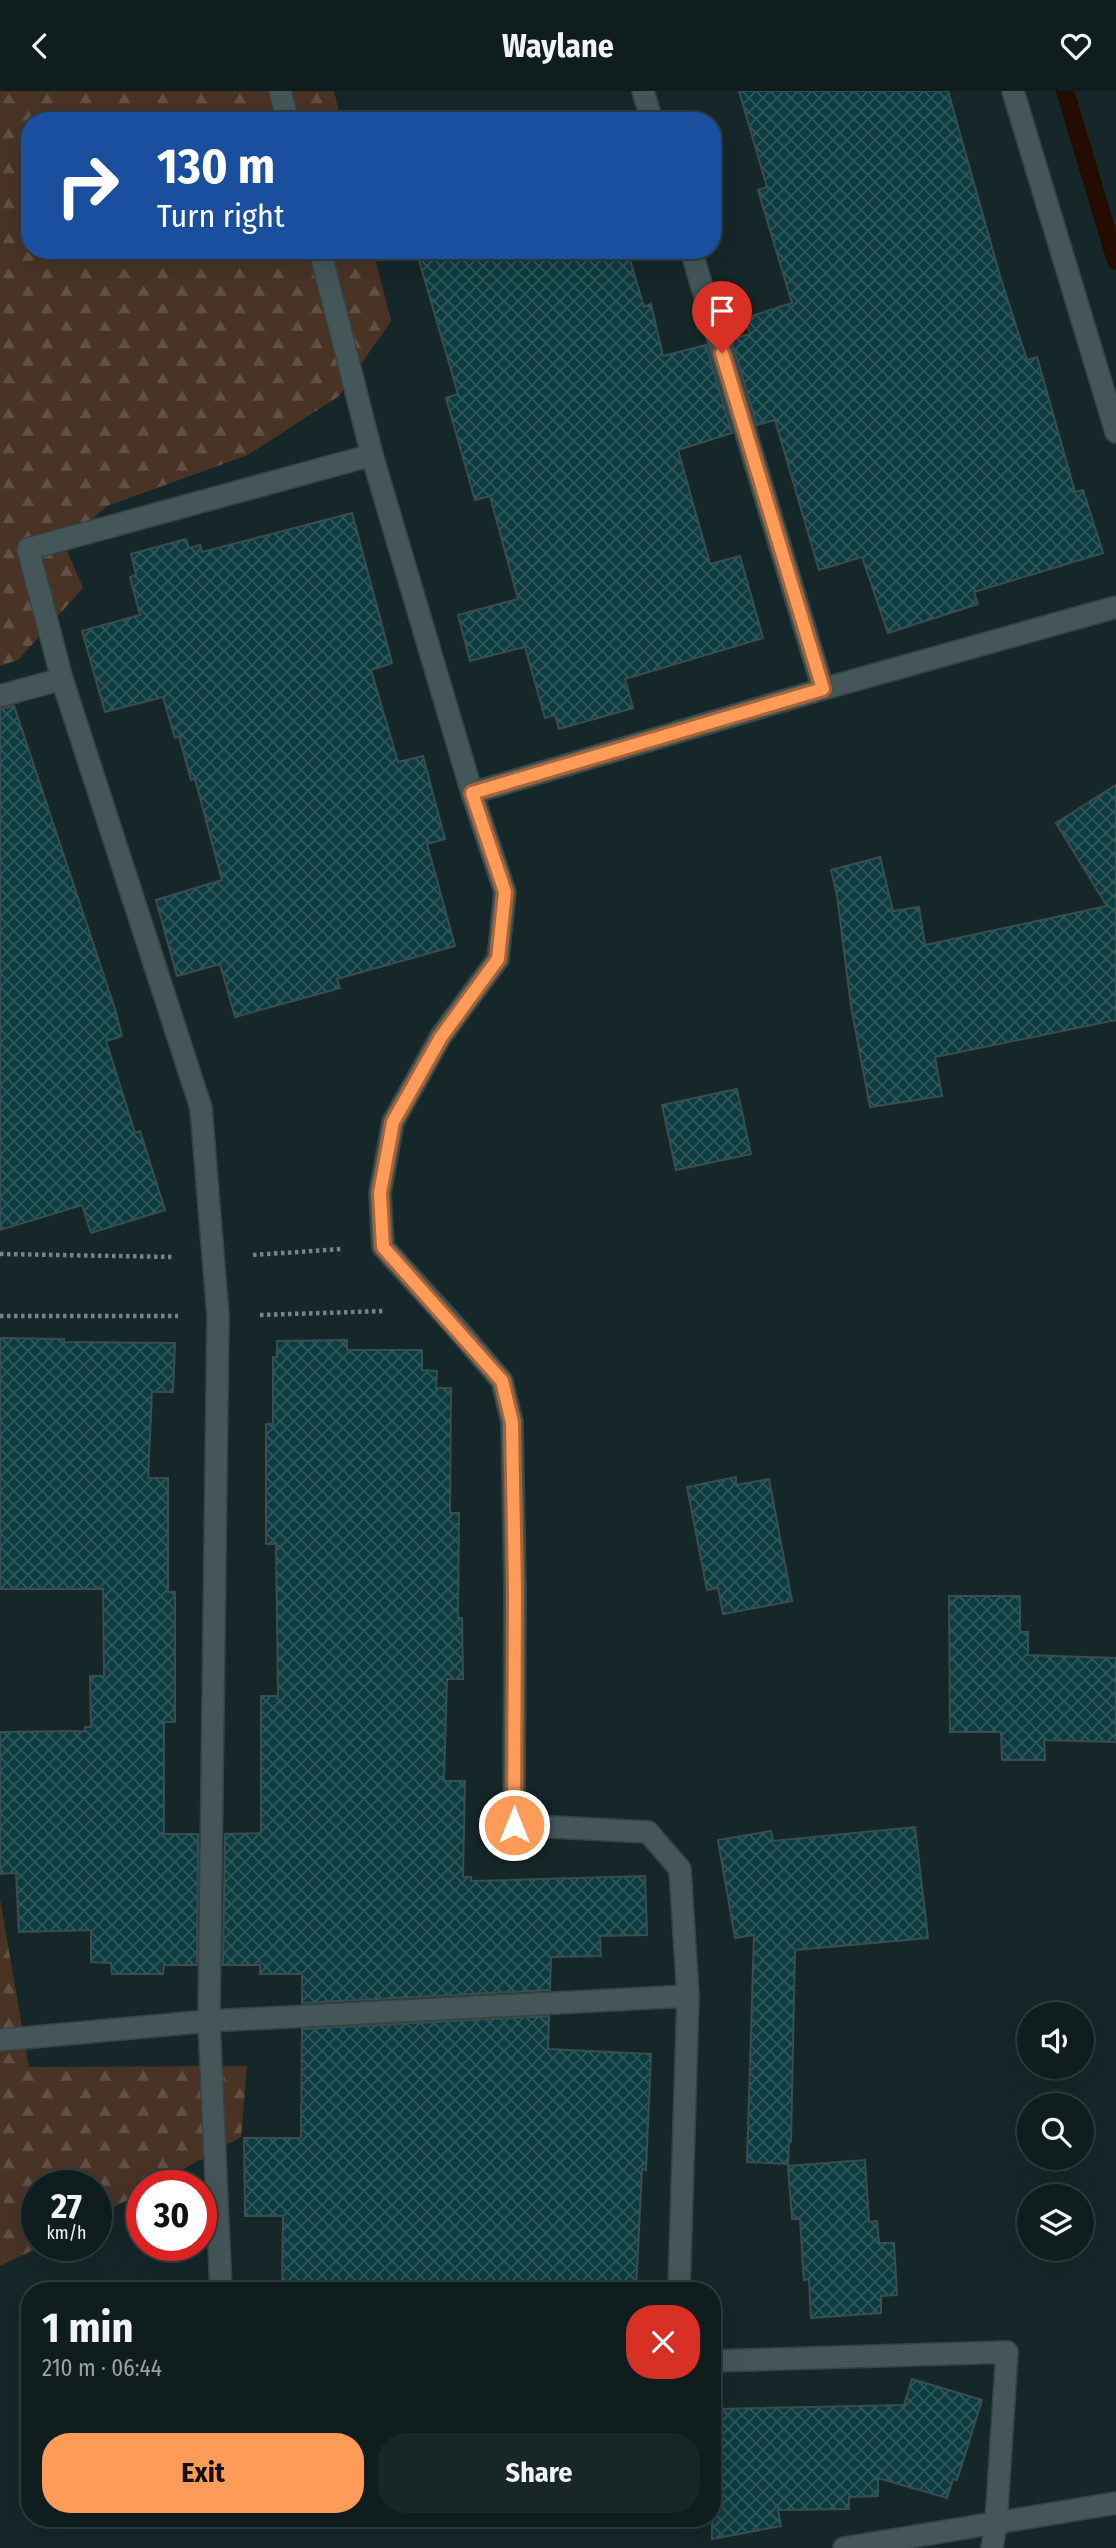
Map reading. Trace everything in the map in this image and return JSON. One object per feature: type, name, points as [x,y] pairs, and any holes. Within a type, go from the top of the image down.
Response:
[{"type":"street","points":[[281,91],[286,112]]},
{"type":"street","points":[[643,91],[649,112]]},
{"type":"street","points":[[1013,91],[1116,432]]},
{"type":"street","points":[[322,259],[372,455],[472,793],[505,892],[498,959],[441,1037],[393,1122],[380,1193],[383,1247],[502,1381],[509,1408],[512,1422],[515,1591],[514,1825],[648,1832],[680,1869],[688,1996],[679,2282]]},
{"type":"street","points":[[694,259],[823,689]]},
{"type":"street","points":[[221,2282],[209,2021],[218,1316],[201,1108],[62,679],[28,549],[372,455]]},
{"type":"street","points":[[472,793],[823,689],[1116,607]]},
{"type":"street","points":[[0,696],[62,679]]},
{"type":"street","points":[[0,2040],[209,2021],[688,1996]]},
{"type":"street","points":[[721,2361],[1007,2352],[992,2548]]},
{"type":"street","points":[[844,2548],[1116,2503]]},
{"type":"path","points":[[0,1254],[212,1258],[383,1247]]},
{"type":"green space","points":[[0,91],[334,91],[339,112],[21,112],[21,259],[375,259],[391,321],[339,396],[248,455],[107,506],[64,544],[83,588],[18,660],[0,666]]},
{"type":"green space","points":[[0,1899],[29,2067],[247,2066],[241,2137],[182,2170],[126,2170],[126,2201],[112,2208],[112,2170],[21,2170],[21,2256],[0,2266]]},
{"type":"building","points":[[739,91],[948,91],[1000,276],[1027,360],[1037,357],[1075,492],[1083,490],[1103,553],[974,592],[978,604],[888,633],[862,557],[819,570],[775,420],[757,425],[731,339],[750,334],[745,318],[792,303],[758,190],[767,187]]},
{"type":"building","points":[[419,259],[630,259],[644,307],[651,304],[663,356],[706,345],[732,433],[678,450],[710,564],[740,556],[763,638],[625,679],[633,708],[559,729],[555,715],[545,718],[525,647],[470,661],[458,615],[518,599],[490,496],[475,500],[446,398],[458,394]]},
{"type":"building","points":[[352,513],[392,663],[371,670],[398,762],[423,756],[445,839],[427,844],[455,946],[337,979],[340,988],[235,1017],[220,964],[177,976],[156,900],[222,880],[195,779],[191,780],[179,736],[175,738],[163,697],[105,712],[82,631],[140,615],[130,577],[136,575],[131,554],[186,539],[189,548],[200,545],[202,552]]},
{"type":"building","points":[[14,706],[115,1009],[122,1036],[106,1041],[135,1133],[140,1131],[165,1210],[91,1233],[82,1205],[0,1230],[0,709]]},
{"type":"building","points":[[1116,785],[1116,1020],[935,1057],[942,1096],[870,1107],[851,1006],[837,895],[831,870],[880,857],[893,911],[919,907],[925,945],[1107,906],[1056,823]]},
{"type":"building","points":[[737,1089],[751,1154],[676,1170],[662,1105]]},
{"type":"building","points":[[0,1338],[64,1339],[64,1342],[175,1343],[173,1392],[152,1392],[148,1478],[168,1478],[168,1592],[175,1592],[175,1722],[164,1722],[164,1834],[198,1834],[197,1965],[164,1965],[163,1974],[112,1974],[111,1963],[91,1962],[91,1930],[19,1932],[16,1873],[0,1874],[0,1732],[85,1731],[85,1727],[91,1727],[90,1676],[104,1676],[103,1589],[0,1589]]},
{"type":"building","points":[[347,1340],[347,1350],[422,1350],[422,1370],[437,1371],[436,1388],[451,1388],[450,1513],[459,1513],[458,1618],[462,1618],[463,1679],[447,1679],[444,1781],[465,1781],[463,1877],[471,1877],[471,1881],[645,1876],[647,1935],[600,1936],[601,1956],[551,1957],[550,1990],[302,2003],[302,1974],[260,1974],[260,1965],[223,1965],[225,1834],[261,1833],[261,1696],[278,1696],[276,1544],[266,1544],[266,1424],[273,1424],[273,1357],[277,1357],[277,1341]]},
{"type":"building","points":[[736,1477],[736,1485],[769,1479],[792,1601],[723,1614],[718,1588],[707,1590],[687,1487]]},
{"type":"building","points":[[949,1596],[1020,1596],[1020,1632],[1028,1632],[1028,1655],[1116,1658],[1116,1742],[1044,1740],[1045,1760],[1002,1760],[1001,1732],[950,1732]]},
{"type":"building","points":[[915,1827],[928,1938],[795,1950],[791,2142],[788,2164],[747,2162],[754,1935],[735,1938],[718,1840],[771,1831],[773,1841]]},
{"type":"building","points":[[549,2016],[548,2049],[651,2054],[646,2170],[642,2169],[636,2282],[282,2282],[283,2216],[245,2216],[244,2138],[301,2138],[302,2029]]},
{"type":"building","points":[[865,2160],[869,2222],[877,2221],[879,2243],[894,2243],[897,2295],[881,2296],[881,2313],[811,2318],[809,2279],[804,2280],[800,2219],[792,2219],[788,2166]]},
{"type":"building","points":[[912,2379],[982,2400],[957,2480],[953,2479],[947,2498],[878,2478],[878,2496],[849,2497],[849,2509],[778,2510],[781,2526],[712,2539],[712,2527],[721,2527],[721,2409],[904,2405]]},
{"type":"waterway","points":[[1065,91],[1116,261]]},
{"type":"route","points":[[514,1825],[515,1591],[512,1422],[502,1381],[383,1247],[380,1193],[393,1122],[441,1037],[498,959],[505,892],[472,793],[823,689],[722,353]]}]
